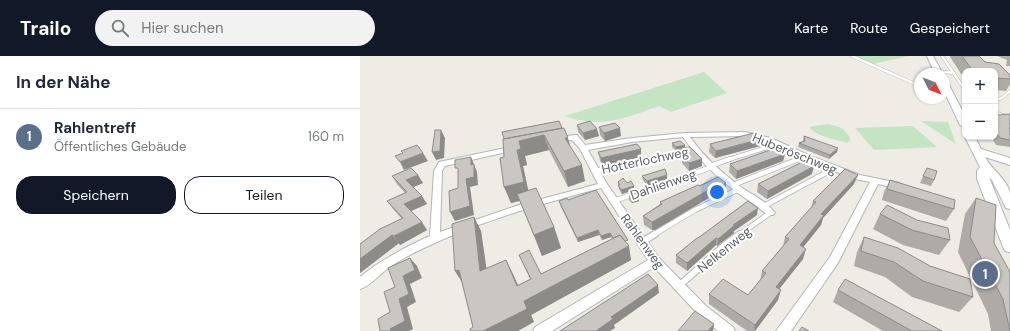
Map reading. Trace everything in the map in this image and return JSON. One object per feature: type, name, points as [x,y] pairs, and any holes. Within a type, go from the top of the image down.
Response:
[{"type":"street","points":[[930,56],[936,68]]},
{"type":"street","points":[[950,99],[962,111]]},
{"type":"street","name":"Huberöschweg","points":[[583,148],[632,140],[685,135],[745,134],[757,136],[778,144],[833,169],[858,177],[906,188]]},
{"type":"street","name":"Hotterlochweg","points":[[685,135],[695,150],[711,167],[767,209]]},
{"type":"street","name":"Rahlenweg","points":[[547,142],[574,137],[583,148],[603,185],[655,261],[678,287],[702,310],[728,331]]},
{"type":"street","points":[[972,140],[985,167],[997,179],[1010,205]]},
{"type":"street","points":[[435,237],[438,171],[442,164],[524,146]]},
{"type":"street","points":[[977,151],[1010,162]]},
{"type":"street","points":[[985,167],[1010,170]]},
{"type":"street","points":[[985,167],[983,171],[983,179],[1010,247]]},
{"type":"street","points":[[783,331],[834,260],[875,181]]},
{"type":"street","points":[[360,284],[394,257],[435,237],[535,203],[603,185]]},
{"type":"street","points":[[540,331],[655,261]]},
{"type":"lane","points":[[852,56],[914,83]]},
{"type":"lane","points":[[942,56],[962,85]]},
{"type":"lane","points":[[950,73],[954,73]]},
{"type":"lane","points":[[998,99],[1002,98],[1010,91]]},
{"type":"lane","points":[[998,113],[1008,117]]},
{"type":"lane","points":[[998,118],[1008,117]]},
{"type":"lane","name":"Dahlienweg","points":[[614,201],[778,144]]},
{"type":"lane","name":"Hotterlochweg","points":[[595,171],[695,150]]},
{"type":"lane","points":[[642,242],[736,187],[805,157]]},
{"type":"lane","name":"Nelkenweg","points":[[678,287],[767,209],[833,169]]},
{"type":"green space","points":[[855,56],[909,56],[873,64]]},
{"type":"green space","points":[[704,72],[727,93],[671,112],[659,106],[624,118],[602,122],[578,120],[565,116]]},
{"type":"green space","points":[[921,121],[948,122],[956,144]]},
{"type":"green space","points":[[827,124],[842,128],[851,140],[847,143],[826,137],[809,127]]},
{"type":"green space","points":[[913,126],[937,147],[874,150],[855,128]]},
{"type":"building","points":[[962,56],[979,56],[985,62],[999,64],[1010,75],[1010,79],[998,78],[998,68],[971,68]]},
{"type":"building","points":[[998,114],[1010,114],[1010,140],[1000,138],[998,135]]},
{"type":"building","points":[[559,121],[562,128],[504,139],[502,132]]},
{"type":"building","points":[[590,121],[597,129],[583,133],[577,125]]},
{"type":"building","points":[[615,123],[620,128],[604,133],[599,127]]},
{"type":"building","points":[[564,128],[568,138],[565,138],[582,165],[564,171],[544,135],[519,141],[521,149],[517,150],[524,182],[504,187],[500,158],[504,157],[503,139]]},
{"type":"building","points":[[435,130],[441,130],[440,151],[432,152]]},
{"type":"building","points":[[754,133],[761,139],[716,151],[710,144]]},
{"type":"building","points":[[804,136],[838,148],[830,155],[799,143],[805,141]]},
{"type":"building","points":[[680,141],[685,145],[676,147],[672,143]]},
{"type":"building","points":[[637,144],[641,149],[601,158],[598,152]]},
{"type":"building","points":[[417,145],[423,153],[400,162],[395,156],[403,153],[401,151]]},
{"type":"building","points":[[690,147],[702,159],[689,163],[682,156],[687,154],[681,148]]},
{"type":"building","points":[[776,148],[785,154],[737,171],[730,164]]},
{"type":"building","points":[[471,157],[471,165],[474,164],[474,177],[466,179],[470,206],[450,212],[449,191],[458,188],[458,168],[455,168],[455,160]]},
{"type":"building","points":[[804,161],[814,166],[768,191],[758,184]]},
{"type":"building","points":[[411,168],[418,175],[406,180],[422,196],[404,204],[422,222],[394,236],[392,235],[360,259],[360,244],[380,229],[403,218],[387,201],[407,192],[392,176]]},
{"type":"building","points":[[927,168],[937,171],[934,180],[923,176]]},
{"type":"building","points":[[665,169],[667,175],[647,181],[642,176]]},
{"type":"building","points":[[845,169],[858,175],[821,214],[824,215],[800,245],[806,249],[776,287],[781,290],[755,325],[709,294],[723,279],[748,295],[766,273],[762,271],[789,239],[785,237],[816,202],[813,201]]},
{"type":"building","points":[[718,177],[726,183],[714,189],[712,188],[652,222],[643,216],[662,204],[660,202]]},
{"type":"building","points":[[623,178],[627,183],[631,181],[634,186],[621,190],[618,182]]},
{"type":"building","points":[[890,180],[955,200],[954,209],[887,189]]},
{"type":"building","points":[[536,188],[554,227],[534,235],[517,194]]},
{"type":"building","points":[[596,190],[628,240],[625,241],[620,235],[613,238],[610,233],[601,236],[598,230],[577,238],[559,201],[567,198],[568,200]]},
{"type":"building","points":[[636,193],[638,196],[631,199],[629,196]]},
{"type":"building","points":[[976,198],[996,205],[994,243],[1010,272],[1010,331],[1003,299],[970,237]]},
{"type":"building","points":[[748,201],[758,208],[733,225],[735,225],[718,239],[716,238],[687,263],[676,255],[697,238]]},
{"type":"building","points":[[887,205],[917,220],[948,228],[950,240],[912,230],[880,214]]},
{"type":"building","points":[[474,217],[480,271],[506,260],[517,286],[531,279],[519,255],[529,250],[541,274],[620,235],[629,246],[524,301],[527,309],[483,331],[470,331],[473,327],[459,270],[455,271],[452,224]]},
{"type":"building","points":[[864,237],[898,248],[930,266],[970,279],[973,297],[923,281],[894,262],[861,251]]},
{"type":"building","points":[[410,258],[415,270],[403,276],[409,294],[399,299],[405,321],[390,329],[391,331],[380,331],[378,319],[390,312],[384,292],[395,287],[388,268]]},
{"type":"building","points":[[648,274],[658,285],[611,317],[613,319],[596,331],[560,331]]},
{"type":"building","points":[[845,279],[942,331],[912,331],[838,290]]},
{"type":"building","points":[[695,311],[714,324],[708,331],[678,331]]},
{"type":"building","points":[[802,327],[809,331],[799,331]]},
{"type":"place","name":"Rahlentreff","points":[[985,274]]}]
